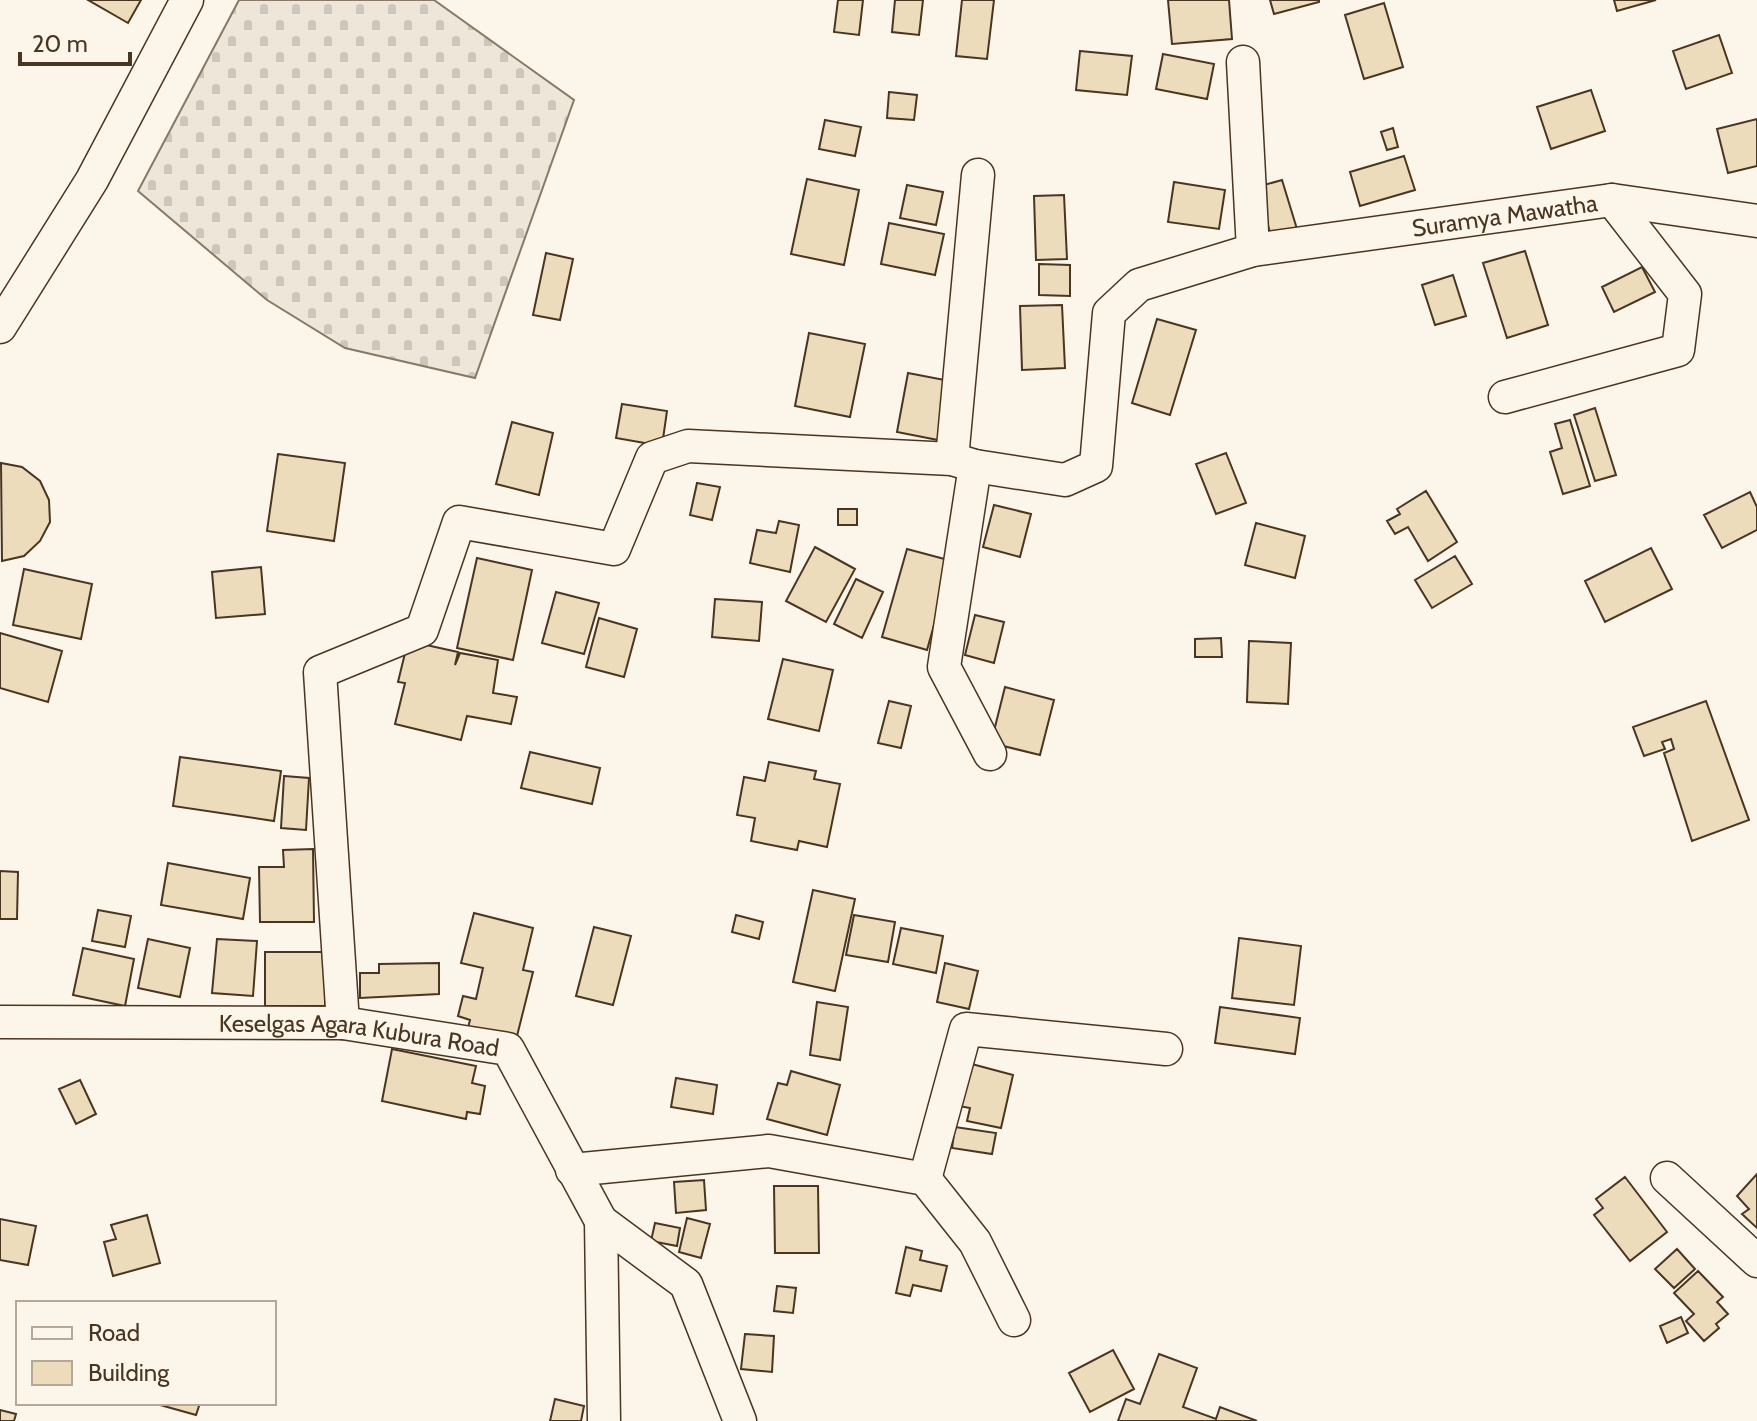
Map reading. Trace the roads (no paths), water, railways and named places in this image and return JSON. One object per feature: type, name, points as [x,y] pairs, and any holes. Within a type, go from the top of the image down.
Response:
[{"type":"street","points":[[0,327],[92,180],[187,0]]},
{"type":"street","points":[[1243,62],[1253,250]]},
{"type":"street","points":[[978,175],[964,462],[944,667],[990,754]]},
{"type":"street","points":[[1505,397],[1678,350],[1685,294],[1612,200]]},
{"type":"street","name":"Suramya Mawatha","points":[[964,462],[1065,480],[1096,466],[1109,313],[1139,285],[1253,250],[1612,200],[1757,221]]},
{"type":"street","points":[[343,1023],[320,672],[422,630],[459,522],[614,549],[652,458],[688,446],[964,462]]},
{"type":"street","name":"Keselgas Agara Kubura Road","points":[[0,1022],[343,1023],[508,1049],[601,1221],[686,1284],[740,1421]]},
{"type":"street","points":[[925,1179],[966,1029],[1166,1049]]},
{"type":"street","points":[[572,1170],[769,1151],[925,1179],[975,1242],[1014,1320]]},
{"type":"street","points":[[1667,1178],[1757,1261]]},
{"type":"street","points":[[601,1221],[604,1421]]}]
